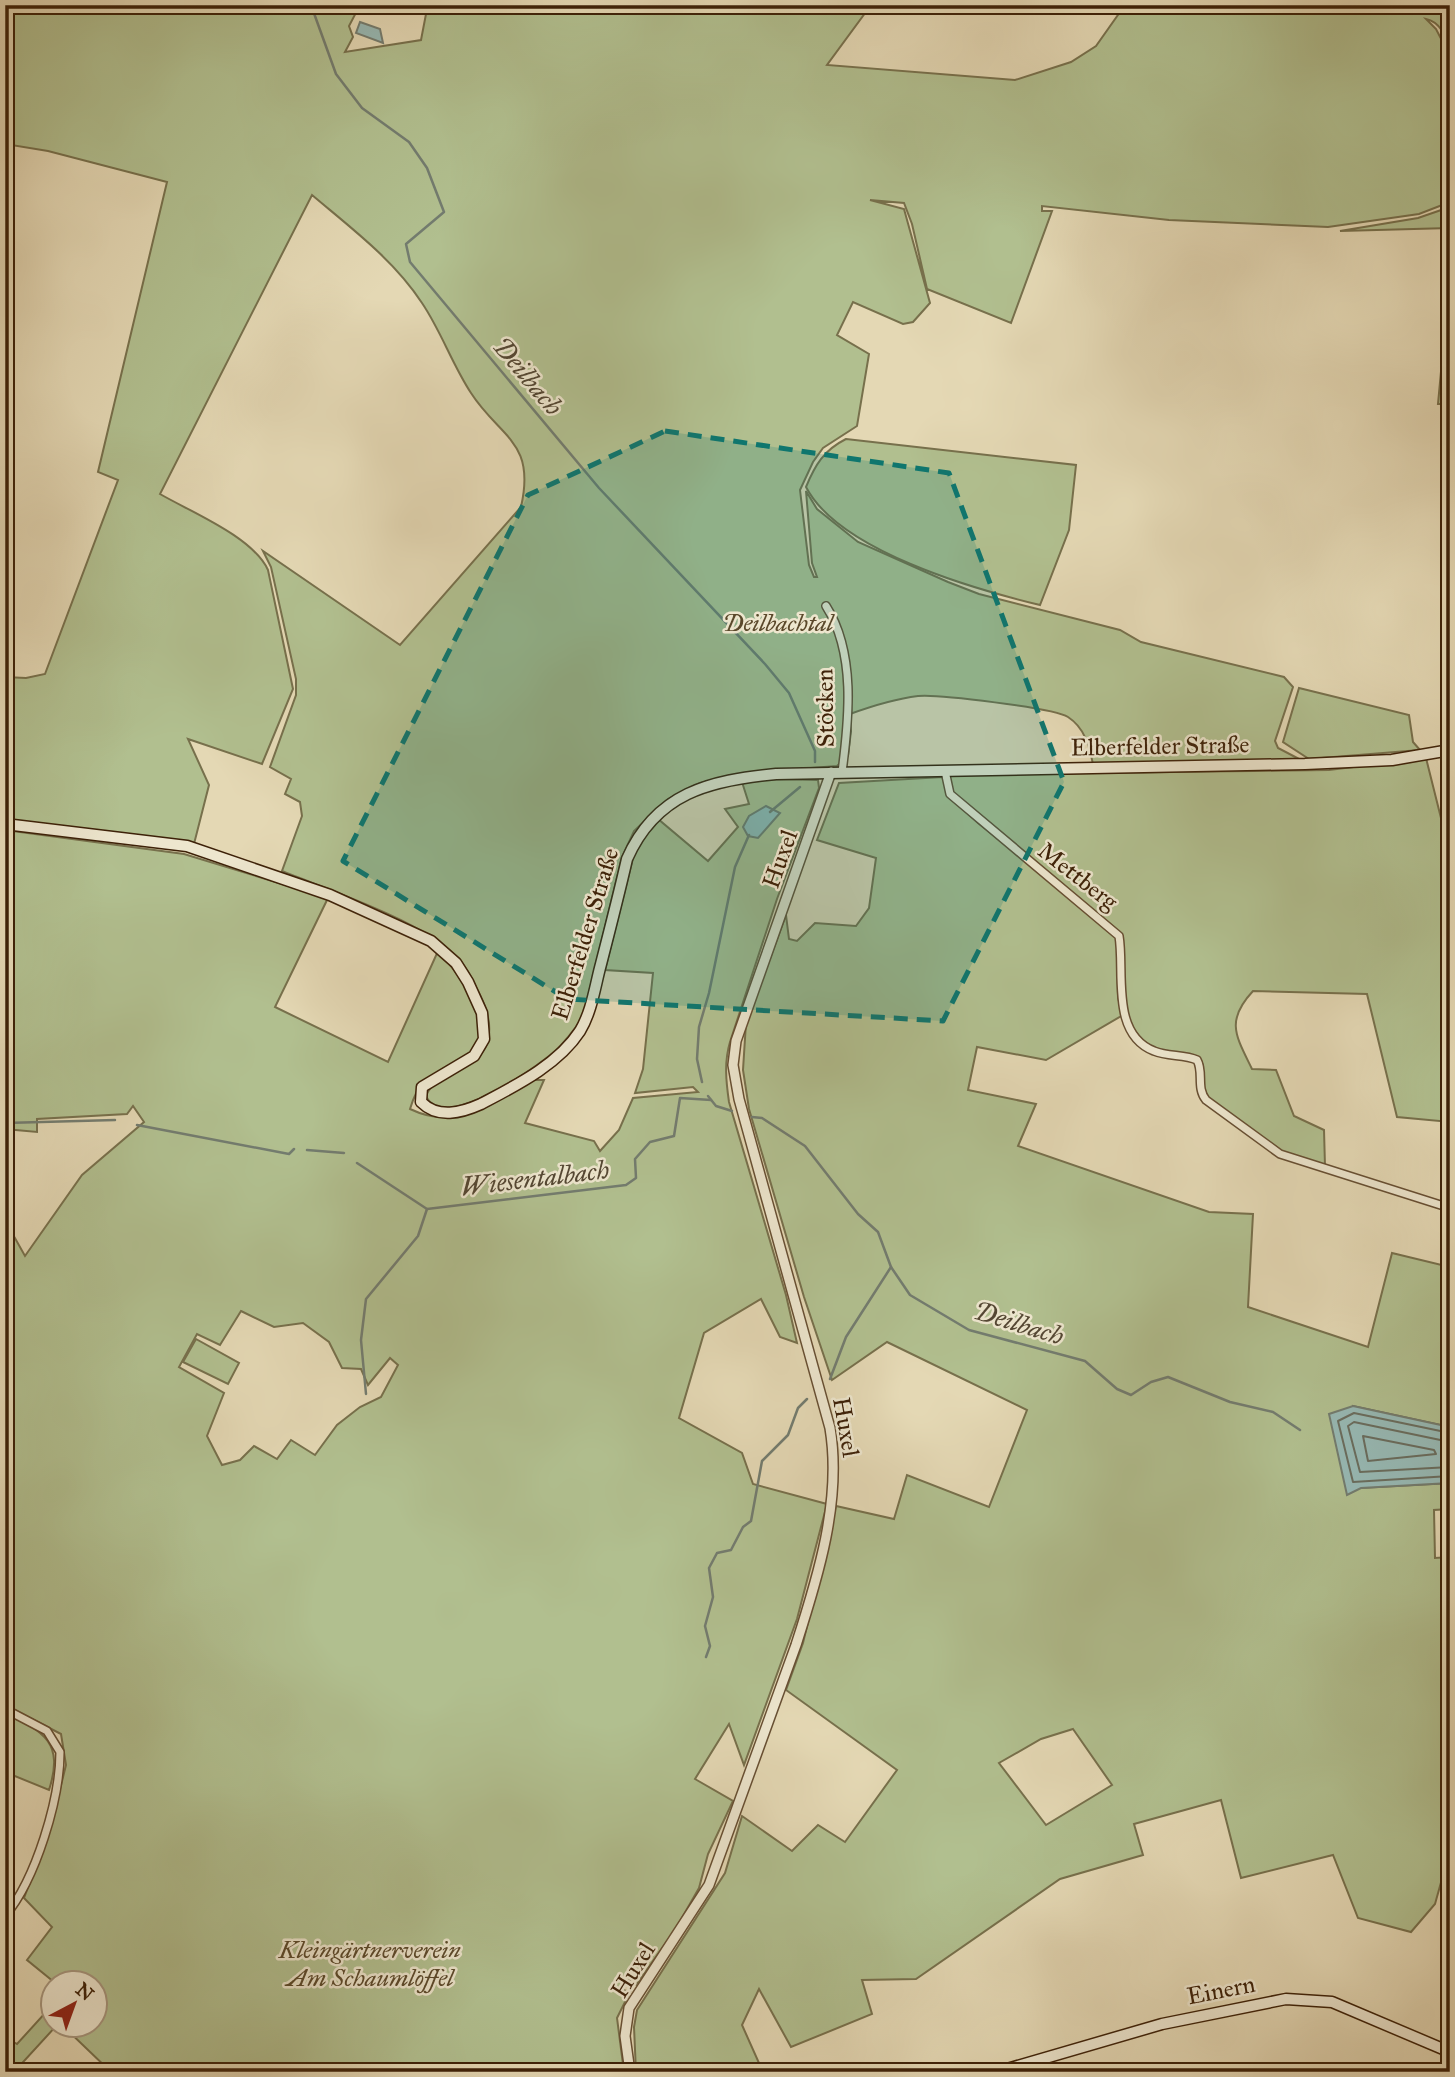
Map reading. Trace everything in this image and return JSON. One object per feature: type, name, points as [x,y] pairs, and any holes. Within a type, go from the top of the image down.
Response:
[{"type":"main road","name":"Elberfelder Straße","points":[[5,824],[187,846],[330,895],[431,941],[451,957],[468,982],[482,1013],[485,1028],[484,1039],[474,1056],[422,1087],[421,1102],[427,1109],[450,1113],[474,1107],[532,1074],[558,1056],[579,1031],[591,1002],[627,859],[647,824],[667,805],[692,791],[721,781],[776,774],[1305,764],[1392,760],[1450,750]]},
{"type":"main road","name":"Einern","points":[[997,2072],[1162,2024],[1286,1999],[1317,1999],[1343,2006],[1450,2052]]},
{"type":"street","name":"Stöcken","points":[[826,606],[838,624],[844,655],[848,719],[842,772]]},
{"type":"street","name":"Mettberg","points":[[945,771],[950,794],[1119,936],[1121,998],[1136,1039],[1154,1051],[1197,1060],[1201,1094],[1206,1100],[1280,1154],[1450,1208]]},
{"type":"street","name":"Huxel","points":[[630,2072],[625,2036],[629,2008],[709,1885],[800,1632],[833,1497],[835,1456],[830,1428],[736,1088],[733,1065],[736,1041],[831,772]]},
{"type":"street","points":[[5,1709],[47,1731],[60,1752],[52,1805],[41,1841],[14,1905],[5,1916]]},
{"type":"highlighted area","points":[[665,431],[949,473],[1064,782],[943,1021],[567,999],[343,861],[528,495]]},
{"type":"green space","name":"Deilbachtal","points":[[5,5],[360,5],[349,26],[353,37],[345,52],[421,40],[426,14],[452,5],[871,5],[827,65],[1015,80],[1071,62],[1096,46],[1125,5],[1450,5],[1450,48],[1438,26],[1426,19],[1436,29],[1450,56],[1450,202],[1419,214],[1328,227],[1169,220],[1042,206],[1042,211],[1052,211],[1011,323],[927,289],[912,224],[904,203],[870,200],[904,209],[930,303],[913,322],[903,324],[853,302],[837,335],[869,354],[857,426],[823,448],[800,490],[809,565],[814,577],[817,577],[812,563],[806,491],[817,509],[858,542],[948,582],[979,594],[1120,630],[1141,642],[1284,677],[1293,687],[1275,741],[1278,748],[1301,760],[1093,764],[1082,732],[1068,717],[1058,713],[970,699],[918,696],[883,703],[850,714],[839,626],[851,731],[848,756],[837,766],[746,773],[700,783],[668,799],[634,831],[622,857],[583,1017],[573,1031],[545,1059],[510,1083],[469,1103],[450,1107],[435,1106],[426,1096],[431,1088],[473,1061],[486,1046],[489,1020],[485,1007],[465,967],[431,937],[354,899],[282,871],[302,816],[300,802],[285,794],[291,779],[270,767],[296,695],[296,679],[271,567],[263,551],[400,645],[521,507],[524,468],[519,454],[471,393],[429,314],[411,287],[371,245],[312,195],[160,494],[235,536],[260,558],[268,570],[293,689],[262,764],[188,739],[209,785],[194,844],[5,819],[5,677],[26,678],[45,674],[118,480],[98,472],[167,182],[48,151],[5,144]]},
{"type":"green space","points":[[1450,207],[1450,228],[1340,231],[1418,218]]},
{"type":"green space","points":[[1450,274],[1450,404],[1438,404]]},
{"type":"green space","points":[[846,439],[1076,465],[1069,530],[1040,605],[980,589],[911,564],[847,530],[823,510],[806,487],[821,459]]},
{"type":"green space","points":[[1299,688],[1409,715],[1413,742],[1420,750],[1309,759],[1283,742]]},
{"type":"green space","points":[[1426,758],[1450,854],[1450,1122],[1397,1117],[1367,994],[1253,991],[1244,1002],[1236,1020],[1238,1038],[1252,1069],[1276,1070],[1294,1116],[1324,1130],[1325,1166],[1277,1150],[1209,1099],[1202,1084],[1203,1065],[1200,1059],[1162,1051],[1144,1041],[1134,1030],[1128,1016],[1122,983],[1120,936],[1115,928],[952,793],[948,775],[1329,770]]},
{"type":"green space","points":[[943,777],[948,795],[978,823],[1113,930],[1117,937],[1118,998],[1123,1015],[1046,1060],[977,1047],[968,1090],[1036,1104],[1018,1146],[1209,1212],[1253,1214],[1248,1307],[1368,1347],[1392,1253],[1450,1267],[1450,1427],[1353,1406],[1361,1488],[1450,1483],[1450,1509],[1434,1510],[1435,1558],[1450,1557],[1450,1850],[1435,1904],[1411,1932],[1358,1918],[1333,1855],[1241,1878],[1221,1800],[1134,1824],[1143,1855],[1060,1879],[916,1979],[862,1980],[872,2014],[791,2047],[759,1989],[742,2025],[763,2072],[636,2072],[634,2027],[637,2010],[725,1873],[742,1816],[792,1851],[818,1825],[845,1842],[897,1770],[786,1690],[803,1643],[836,1506],[894,1519],[907,1475],[989,1507],[1027,1410],[887,1342],[832,1380],[804,1297],[749,1109],[743,1070],[746,1023],[786,915],[789,939],[797,941],[815,923],[856,926],[869,908],[876,858],[817,840],[839,783]],"holes":[[[1073,1729],[1112,1785],[1046,1825],[999,1763],[1041,1739]]]},
{"type":"green space","name":"Kleingärtnerverein Am Schaumlöffel","points":[[774,779],[818,780],[819,788],[777,899],[730,1042],[726,1064],[729,1102],[786,1295],[797,1343],[780,1337],[761,1299],[704,1333],[679,1418],[742,1453],[753,1484],[827,1504],[797,1619],[744,1765],[729,1724],[695,1779],[733,1801],[708,1854],[699,1888],[675,1930],[636,1985],[624,1977],[623,1990],[630,1992],[617,2018],[624,2072],[111,2072],[76,2038],[108,2038],[108,1968],[38,1969],[27,1960],[52,1927],[24,1898],[50,1830],[66,1765],[61,1734],[5,1705],[5,1228],[11,1231],[25,1256],[82,1175],[144,1122],[133,1106],[127,1114],[37,1119],[37,1132],[5,1129],[5,830],[184,854],[328,898],[275,1007],[388,1062],[438,951],[457,974],[474,1002],[480,1032],[476,1045],[466,1057],[425,1080],[410,1109],[444,1118],[459,1116],[488,1106],[533,1080],[544,1080],[525,1123],[594,1141],[600,1151],[619,1130],[633,1098],[698,1092],[693,1087],[635,1093],[643,1069],[653,973],[605,970],[636,846],[658,819],[708,861],[738,827],[725,809],[749,804],[742,782]],"holes":[[[241,1311],[274,1327],[303,1323],[329,1342],[342,1368],[361,1369],[368,1385],[390,1358],[398,1365],[381,1397],[360,1407],[337,1425],[315,1455],[291,1440],[277,1459],[254,1446],[240,1460],[222,1465],[207,1436],[224,1393],[179,1367],[197,1334],[220,1345]]]},
{"type":"green space","points":[[196,1339],[239,1363],[228,1384],[183,1362]]},
{"type":"green space","points":[[5,1713],[31,1726],[48,1741],[54,1761],[49,1790],[5,1772]]},
{"type":"green space","points":[[38,2021],[38,2038],[45,2038],[14,2072],[7,2072],[5,2037],[17,2044]]},
{"type":"water","points":[[360,22],[380,29],[383,43],[356,33]]},
{"type":"water","points":[[766,806],[780,813],[758,838],[748,836],[743,827],[749,816]]},
{"type":"water","points":[[1353,1406],[1450,1427],[1450,1483],[1361,1488],[1347,1495],[1329,1414]]},
{"type":"waterway","name":"Deilbach","points":[[311,5],[336,74],[362,108],[409,142],[427,168],[444,212],[406,244],[410,262],[599,488],[765,664],[789,693],[815,751],[815,762]]},
{"type":"waterway","name":"Deilbach","points":[[770,812],[800,787]]},
{"type":"waterway","name":"Deilbach","points":[[702,1082],[697,1059],[699,1027],[709,993],[735,867],[749,835]]},
{"type":"waterway","name":"Deilbach","points":[[708,1096],[716,1106],[732,1111]]},
{"type":"waterway","name":"Wiesentalbach","points":[[357,1163],[427,1209],[626,1185],[636,1178],[635,1159],[650,1142],[674,1136],[680,1098],[711,1100]]},
{"type":"waterway","name":"Deilbach","points":[[752,1117],[762,1118],[805,1146],[858,1214],[878,1232],[891,1267],[910,1295],[969,1330],[1085,1361],[1117,1389],[1131,1395],[1151,1382],[1168,1377],[1230,1402],[1273,1412],[1300,1430]]},
{"type":"waterway","name":"Wiesentalbach","points":[[5,1123],[115,1120]]},
{"type":"waterway","name":"Wiesentalbach","points":[[137,1125],[289,1154],[294,1149]]},
{"type":"waterway","name":"Wiesentalbach","points":[[307,1150],[344,1153]]},
{"type":"waterway","points":[[366,1394],[361,1340],[366,1299],[418,1236],[427,1209]]},
{"type":"waterway","points":[[830,1379],[846,1337],[891,1267]]},
{"type":"waterway","points":[[706,1657],[710,1646],[705,1626],[713,1597],[709,1568],[717,1553],[731,1550],[743,1527],[751,1521],[762,1461],[788,1435],[798,1408],[807,1399]]}]
